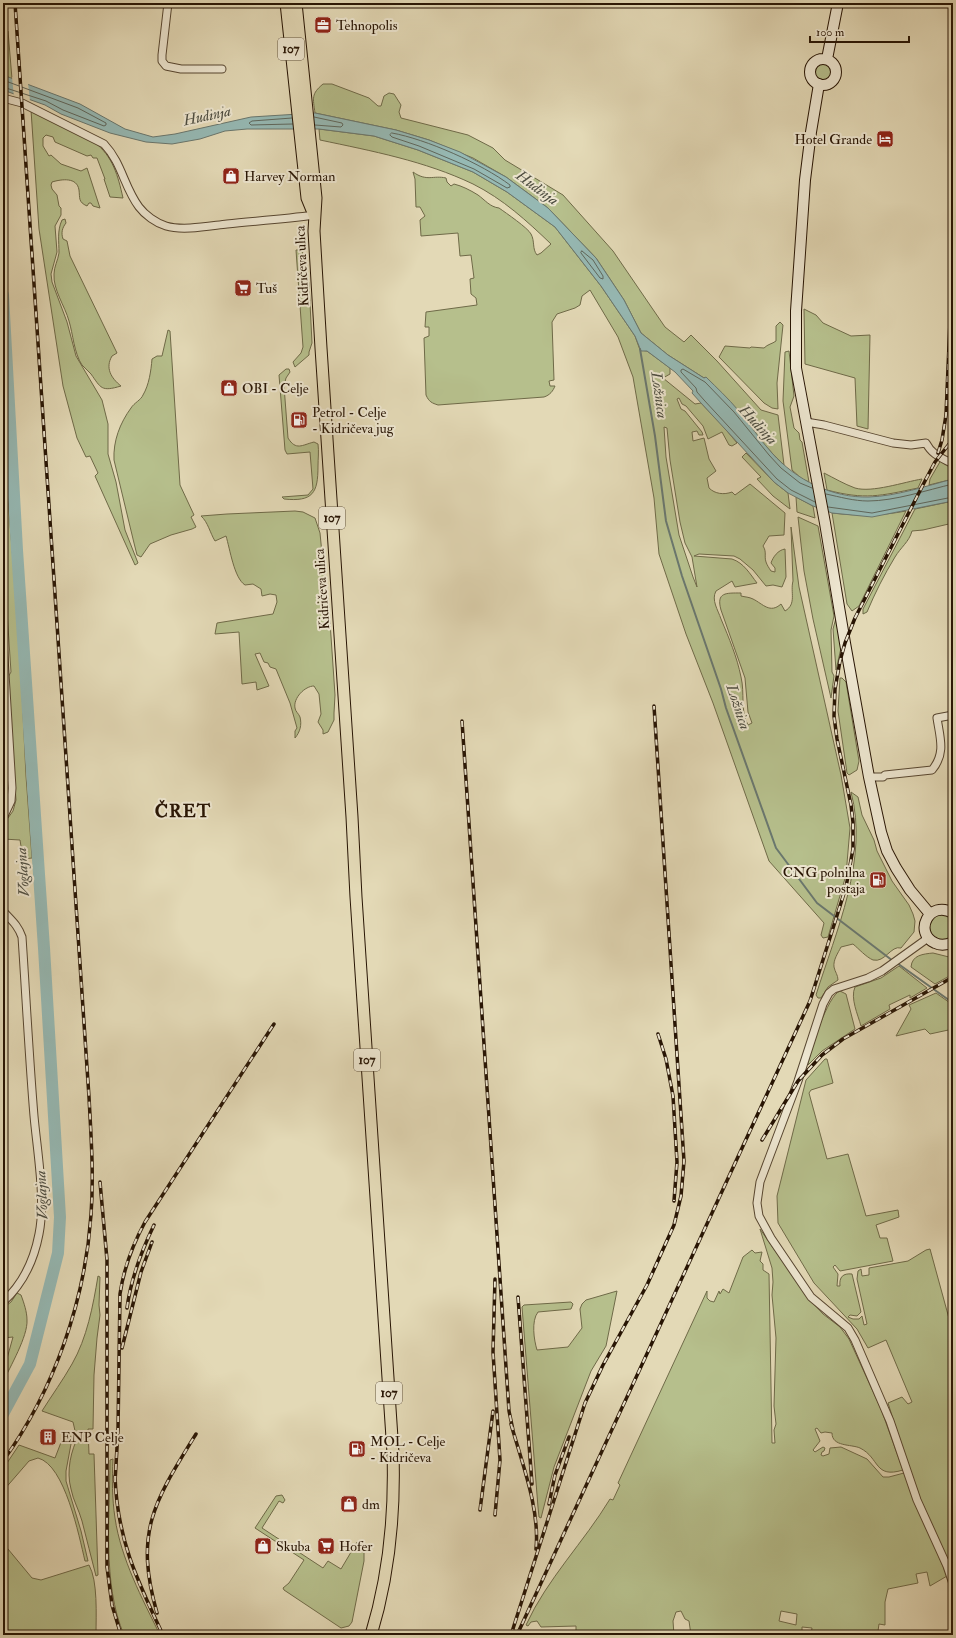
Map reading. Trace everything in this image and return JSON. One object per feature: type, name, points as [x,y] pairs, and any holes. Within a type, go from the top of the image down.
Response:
[{"type":"main road","name":"Kidričeva ulica","points":[[286,3],[316,198],[314,215],[321,348],[394,1482],[392,1530],[385,1577],[372,1635]]},
{"type":"main road","name":"Kidričeva ulica","points":[[296,3],[301,94]]},
{"type":"street","points":[[168,3],[162,55],[162,61],[166,66],[182,69],[222,69]]},
{"type":"street","points":[[827,59],[838,3]]},
{"type":"street","points":[[827,59],[835,65],[836,76],[829,84],[819,84],[813,80],[810,73],[812,65],[818,60],[827,59]]},
{"type":"street","points":[[819,84],[805,180],[796,311],[796,368],[816,474],[844,643],[873,794],[887,851],[910,890],[930,914]]},
{"type":"street","points":[[3,98],[22,103],[104,144],[118,163],[134,199],[140,208],[148,216],[166,226],[178,228],[215,226],[314,215]]},
{"type":"street","points":[[806,422],[893,442],[911,445],[926,443],[929,450],[953,464]]},
{"type":"street","points":[[3,641],[12,788],[11,801],[3,818]]},
{"type":"street","points":[[869,777],[883,777],[885,775],[932,770],[939,762],[942,747],[937,718],[953,716]]},
{"type":"street","points":[[953,913],[943,909],[938,910],[930,914],[924,925],[928,938],[939,945],[945,945],[953,942]]},
{"type":"street","points":[[3,911],[12,919],[19,929],[22,937],[41,1203],[40,1232],[35,1252],[28,1270],[18,1285],[3,1302]]},
{"type":"street","points":[[928,938],[882,971],[868,978],[834,989],[829,993],[760,1182],[757,1203],[759,1216],[771,1238],[811,1297],[848,1328],[855,1340],[890,1420],[917,1500],[947,1566],[953,1584]]},
{"type":"green space","points":[[3,28],[4,31],[8,31],[12,79],[3,75]]},
{"type":"green space","points":[[819,63],[827,63],[832,68],[830,79],[827,81],[819,81],[814,76],[814,68]]},
{"type":"green space","points":[[323,84],[332,84],[369,98],[378,106],[381,106],[384,96],[389,93],[394,94],[401,105],[399,112],[401,118],[468,135],[493,148],[505,160],[563,195],[613,251],[665,327],[684,342],[691,335],[717,361],[761,410],[778,415],[784,465],[705,377],[704,378],[668,355],[641,333],[624,300],[596,258],[548,208],[506,177],[473,158],[429,140],[396,130],[315,113],[314,97],[316,91]]},
{"type":"green space","points":[[31,110],[94,142],[106,154],[114,167],[123,198],[110,197],[97,158],[93,158],[91,155],[87,156],[55,142],[53,137],[46,135],[43,138],[43,146],[49,156],[51,155],[61,164],[81,171],[87,168],[100,208],[93,206],[91,203],[87,206],[82,203],[80,200],[78,186],[72,181],[60,180],[52,182],[52,189],[57,195],[59,206],[61,208],[61,215],[55,226],[57,252],[51,274],[52,282],[67,322],[76,356],[102,400],[108,424],[108,454],[116,482],[125,530],[138,563],[135,565],[95,476],[98,473],[90,456],[86,457],[77,438],[63,386],[39,229]]},
{"type":"green space","points":[[319,129],[374,136],[418,150],[473,172],[507,192],[555,227],[601,286],[635,336],[640,350],[647,351],[670,368],[670,374],[663,378],[695,404],[701,403],[737,443],[732,446],[729,445],[722,432],[708,439],[703,426],[686,406],[682,404],[679,398],[677,399],[681,409],[685,411],[702,432],[703,435],[699,435],[697,431],[692,432],[693,441],[704,438],[709,459],[716,471],[707,478],[709,488],[717,493],[723,494],[732,492],[735,495],[750,484],[785,513],[784,535],[769,536],[763,546],[765,550],[765,560],[771,571],[775,572],[775,568],[771,563],[774,556],[778,552],[785,549],[786,577],[782,587],[773,585],[766,586],[753,570],[734,556],[699,554],[694,556],[732,559],[740,563],[757,583],[735,587],[732,581],[716,591],[714,598],[739,670],[742,683],[743,708],[748,725],[752,723],[748,712],[745,678],[721,610],[720,600],[721,597],[727,594],[741,593],[741,596],[752,598],[770,608],[777,607],[781,604],[785,611],[789,608],[792,601],[793,581],[791,527],[799,587],[841,775],[850,828],[846,875],[828,937],[823,938],[821,935],[824,923],[769,861],[713,703],[686,634],[659,554],[654,498],[633,377],[618,337],[590,290],[582,296],[580,305],[557,314],[552,322],[554,380],[549,381],[550,386],[555,386],[548,395],[544,397],[438,405],[432,403],[426,395],[424,338],[429,336],[429,327],[425,327],[426,312],[477,305],[476,298],[471,294],[470,279],[474,278],[471,255],[460,256],[458,233],[421,236],[420,220],[425,216],[420,207],[416,207],[415,179],[413,172],[426,178],[446,178],[447,182],[451,186],[454,184],[466,188],[478,195],[490,205],[499,208],[529,231],[537,255],[551,244],[505,204],[473,184],[417,163],[320,140]],"holes":[[[664,427],[667,428],[670,460],[680,522],[685,543],[692,557],[697,587],[679,535],[666,457]]]},
{"type":"green space","points":[[65,219],[66,223],[62,233],[63,239],[67,241],[70,256],[117,353],[112,356],[110,360],[109,369],[114,380],[121,386],[109,389],[102,388],[82,365],[77,355],[69,321],[57,292],[54,280],[59,253],[59,228],[62,220]]},
{"type":"green space","points":[[296,250],[303,250],[302,258],[304,270],[309,283],[312,343],[309,355],[295,367],[293,362],[301,353],[303,347]]},
{"type":"green space","points":[[804,309],[816,315],[823,323],[851,336],[870,335],[868,429],[857,426],[855,378],[805,364]]},
{"type":"green space","points":[[780,322],[783,325],[777,383],[778,409],[772,408],[764,403],[719,357],[725,346],[764,348],[776,341],[776,326]]},
{"type":"green space","points":[[168,330],[170,331],[180,485],[194,515],[191,517],[196,527],[150,544],[141,557],[137,555],[114,460],[114,453],[118,432],[127,414],[132,406],[142,397],[147,387],[152,359],[157,356],[162,356]]},
{"type":"green space","points":[[789,351],[794,396],[790,407],[794,428],[799,433],[800,440],[802,442],[809,482],[802,479],[792,470],[783,401],[785,352]]},
{"type":"green space","points":[[286,369],[289,369],[290,372],[286,378],[284,386],[288,438],[294,445],[297,446],[314,442],[318,444],[318,475],[315,489],[308,497],[294,500],[284,499],[282,497],[308,495],[313,489],[310,452],[287,454],[285,450],[279,375]]},
{"type":"green space","points":[[3,434],[20,650],[26,776],[32,858],[23,859],[20,840],[3,839],[3,825],[13,811],[16,800],[7,679],[11,672],[3,551]]},
{"type":"green space","points":[[746,453],[774,482],[788,493],[790,509],[773,496],[757,479],[761,477],[742,457]]},
{"type":"green space","points":[[941,460],[953,468],[953,479],[929,485],[930,479]]},
{"type":"green space","points":[[824,473],[843,483],[862,489],[879,488],[922,479],[918,488],[883,495],[862,496],[827,490]]},
{"type":"green space","points":[[796,497],[813,506],[815,518],[797,512]]},
{"type":"green space","points":[[953,501],[953,523],[912,531],[887,571],[867,612],[863,614],[863,609],[915,509]]},
{"type":"green space","points":[[295,511],[303,512],[315,518],[320,533],[326,595],[328,598],[329,607],[335,695],[334,720],[328,732],[323,734],[323,730],[318,722],[321,714],[319,694],[314,686],[307,688],[300,693],[296,700],[295,709],[300,717],[301,726],[295,738],[295,731],[297,728],[290,703],[276,669],[270,667],[268,663],[264,662],[260,653],[255,654],[269,686],[257,690],[256,682],[242,684],[239,632],[215,634],[217,623],[273,614],[277,602],[276,595],[270,594],[262,596],[261,589],[253,584],[245,585],[241,581],[235,570],[226,536],[215,541],[201,516]]},
{"type":"green space","points":[[906,511],[859,606],[852,611],[847,604],[832,513],[869,515]]},
{"type":"green space","points":[[798,517],[818,526],[834,616],[831,630],[832,672],[834,676],[831,698],[804,571]]},
{"type":"green space","points":[[836,618],[841,648],[836,670],[833,629]]},
{"type":"green space","points":[[840,678],[846,682],[859,761],[857,770],[849,775],[847,773],[838,711]]},
{"type":"green space","points":[[3,746],[5,772],[9,781],[9,792],[7,803],[3,812]]},
{"type":"green space","points":[[851,792],[858,797],[862,815],[874,840],[877,851],[892,881],[909,905],[915,921],[914,932],[901,948],[894,949],[881,959],[877,960],[873,960],[868,957],[853,944],[841,947],[834,962],[834,969],[838,980],[828,987],[821,998],[818,998],[816,995],[841,920],[853,869],[856,843],[855,817]]},
{"type":"green space","points":[[942,913],[953,918],[953,937],[942,941],[932,936],[929,926],[934,917]]},
{"type":"green space","points":[[933,953],[953,958],[953,974],[935,984],[911,967],[913,960],[919,956]]},
{"type":"green space","points":[[899,966],[927,988],[910,998],[910,995],[889,1005],[890,1009],[861,1026],[856,1012],[853,996],[855,987],[881,978]]},
{"type":"green space","points":[[840,991],[846,994],[855,1029],[822,1051],[808,1065],[815,1037],[825,1013],[830,1002]]},
{"type":"green space","points":[[936,993],[953,1005],[953,1029],[930,1034],[925,1029],[896,1036],[911,1009],[909,1005]]},
{"type":"green space","points":[[825,1059],[827,1059],[833,1083],[811,1090],[809,1093],[827,1159],[848,1154],[866,1216],[898,1210],[899,1217],[876,1225],[880,1238],[887,1238],[893,1261],[840,1271],[835,1265],[833,1267],[838,1274],[837,1286],[840,1286],[842,1276],[852,1274],[861,1312],[857,1316],[850,1315],[848,1317],[859,1319],[862,1316],[864,1325],[867,1324],[857,1279],[858,1271],[861,1269],[862,1276],[869,1275],[869,1268],[908,1261],[930,1249],[953,1333],[953,1571],[913,1482],[888,1403],[902,1397],[908,1404],[912,1402],[886,1340],[868,1348],[857,1329],[814,1283],[778,1223],[777,1196],[806,1080]]},
{"type":"green space","points":[[760,1229],[809,1299],[823,1314],[840,1327],[849,1339],[881,1409],[903,1470],[887,1472],[882,1470],[866,1452],[860,1448],[838,1443],[833,1438],[832,1433],[821,1433],[817,1428],[815,1429],[820,1441],[813,1450],[815,1452],[823,1447],[825,1448],[821,1455],[823,1456],[829,1454],[830,1448],[841,1447],[867,1459],[883,1477],[904,1473],[947,1576],[930,1586],[927,1572],[916,1574],[918,1583],[888,1589],[885,1602],[885,1625],[879,1624],[878,1631],[889,1633],[889,1635],[811,1635],[812,1628],[802,1627],[802,1635],[691,1635],[689,1621],[685,1619],[681,1611],[676,1612],[673,1621],[674,1635],[576,1635],[576,1626],[541,1627],[537,1621],[531,1622],[528,1626],[526,1625],[544,1592],[555,1576],[610,1499],[613,1500],[620,1485],[618,1483],[707,1291],[707,1298],[714,1302],[719,1291],[720,1294],[723,1289],[729,1293],[743,1257],[752,1250],[755,1253],[762,1252],[760,1261],[763,1264],[763,1270],[769,1274],[772,1443],[775,1443],[774,1430],[776,1424],[774,1406],[776,1338],[772,1295],[772,1268]],"holes":[[[781,1611],[797,1614],[796,1625],[779,1621]]]},
{"type":"green space","points":[[98,1276],[100,1277],[100,1315],[94,1375],[93,1429],[88,1429],[89,1454],[94,1454],[98,1575],[96,1576],[82,1521],[73,1497],[69,1475],[70,1461],[79,1435],[76,1435],[73,1422],[42,1411],[69,1370],[82,1344],[92,1310]]},
{"type":"green space","points":[[617,1291],[606,1346],[591,1371],[554,1467],[541,1518],[539,1517],[538,1507],[522,1307],[524,1305],[571,1302],[573,1304],[571,1309],[538,1312],[534,1320],[534,1336],[537,1350],[568,1347],[582,1328],[580,1309],[582,1304],[586,1300]]},
{"type":"green space","points":[[17,1293],[21,1295],[25,1308],[27,1327],[18,1351],[3,1382],[3,1373],[13,1337],[3,1338],[3,1308],[11,1302]]},
{"type":"green space","points":[[65,1432],[71,1436],[66,1481],[81,1531],[88,1561],[85,1561],[75,1519],[63,1487],[48,1463],[38,1458],[29,1461],[3,1491],[3,1469],[19,1445],[55,1458]]},
{"type":"green space","points":[[113,1459],[112,1481],[115,1518],[122,1548],[133,1578],[160,1635],[124,1635],[117,1615],[110,1571],[109,1549],[110,1460]]},
{"type":"green space","points":[[282,1495],[285,1500],[283,1503],[279,1501],[262,1528],[323,1568],[328,1561],[341,1569],[357,1542],[364,1552],[364,1561],[352,1622],[349,1626],[341,1628],[284,1590],[283,1588],[289,1583],[304,1560],[255,1528],[276,1496]]},
{"type":"green space","points":[[3,1543],[32,1578],[41,1580],[89,1565],[94,1580],[95,1589],[96,1635],[9,1635],[3,1620]]},
{"type":"water","points":[[3,75],[80,104],[125,129],[153,137],[175,134],[251,117],[315,113],[396,130],[429,140],[460,152],[506,177],[548,208],[596,258],[624,300],[641,333],[668,355],[704,378],[706,377],[742,415],[772,453],[782,463],[803,479],[828,491],[855,497],[869,497],[890,495],[953,479],[953,501],[872,517],[832,513],[813,506],[788,493],[774,482],[692,393],[693,391],[675,372],[647,351],[641,351],[635,336],[601,286],[555,227],[507,192],[473,172],[418,150],[374,136],[319,129],[247,129],[225,131],[200,139],[172,144],[146,142],[110,133],[61,114],[45,105],[3,90]]},
{"type":"pier","points":[[12,77],[28,83],[30,101],[14,97]]},
{"type":"waterway","name":"Voglajna","points":[[3,295],[17,550],[44,948],[60,1217],[58,1253],[30,1364],[3,1414]]},
{"type":"waterway","name":"Ložnica","points":[[640,349],[655,436],[666,521],[682,576],[721,689],[726,708],[776,848],[817,903],[893,961]]},
{"type":"waterway","name":"Ložnica","points":[[897,963],[953,1003]]},
{"type":"railway","points":[[3,1461],[21,1434],[37,1405],[52,1375],[64,1344],[74,1312],[88,1248],[92,1185],[89,1097],[15,3]]},
{"type":"railway","points":[[938,453],[942,440],[946,415],[952,275]]},
{"type":"railway","points":[[517,1635],[810,1001],[846,887],[853,849],[853,822],[851,805],[837,739],[834,716],[835,689],[840,661],[845,643],[855,618],[935,462],[953,439]]},
{"type":"railway","points":[[511,1635],[585,1403],[603,1365],[647,1285],[674,1225],[681,1196],[684,1161],[654,706]]},
{"type":"railway","points":[[462,721],[509,1411],[513,1430]]},
{"type":"railway","points":[[762,1140],[798,1081],[822,1055],[843,1039],[953,977]]},
{"type":"railway","points":[[115,1482],[118,1430],[120,1294],[129,1257],[145,1222],[274,1024]]},
{"type":"railway","points":[[658,1034],[666,1059],[673,1096],[677,1162],[674,1201]]},
{"type":"railway","points":[[100,1182],[107,1260],[107,1567],[112,1605],[121,1635]]},
{"type":"railway","points":[[127,1308],[137,1265],[154,1225]]},
{"type":"railway","points":[[122,1348],[141,1272],[152,1242]]},
{"type":"railway","points":[[495,1279],[493,1352],[500,1460],[495,1515]]},
{"type":"railway","points":[[518,1297],[532,1484]]},
{"type":"railway","points":[[480,1510],[493,1411]]},
{"type":"railway","points":[[511,1424],[533,1502],[537,1534],[536,1549]]},
{"type":"railway","points":[[157,1613],[150,1585],[147,1560],[148,1539],[152,1519],[159,1499],[169,1479],[196,1434]]},
{"type":"railway","points":[[549,1504],[555,1475],[569,1437]]},
{"type":"railway","points":[[115,1476],[117,1499],[124,1539],[137,1577],[163,1635]]},
{"type":"place","name":"Tehnopolis","points":[[323,25]]},
{"type":"place","name":"Hotel Grande","points":[[885,139]]},
{"type":"place","name":"Harvey Norman","points":[[231,176]]},
{"type":"place","name":"Tuš","points":[[243,288]]},
{"type":"place","name":"OBI - Celje","points":[[229,388]]},
{"type":"place","name":"Petrol - Celje - Kidričeva jug","points":[[299,420]]},
{"type":"place","name":"CNG polnilna postaja","points":[[878,880]]},
{"type":"place","name":"ENP Celje","points":[[48,1437]]},
{"type":"place","name":"MOL - Celje - Kidričeva","points":[[357,1449]]},
{"type":"place","name":"dm","points":[[349,1504]]},
{"type":"place","name":"Skuba","points":[[263,1546]]},
{"type":"place","name":"Hofer","points":[[326,1546]]},
{"type":"district","name":"ČRET","points":[[183,811]]},
{"type":"water label","name":"Hudinja","points":[[207,116]]},
{"type":"water label","name":"Hudinja","points":[[537,188]]},
{"type":"water label","name":"Hudinja","points":[[758,425]]}]
